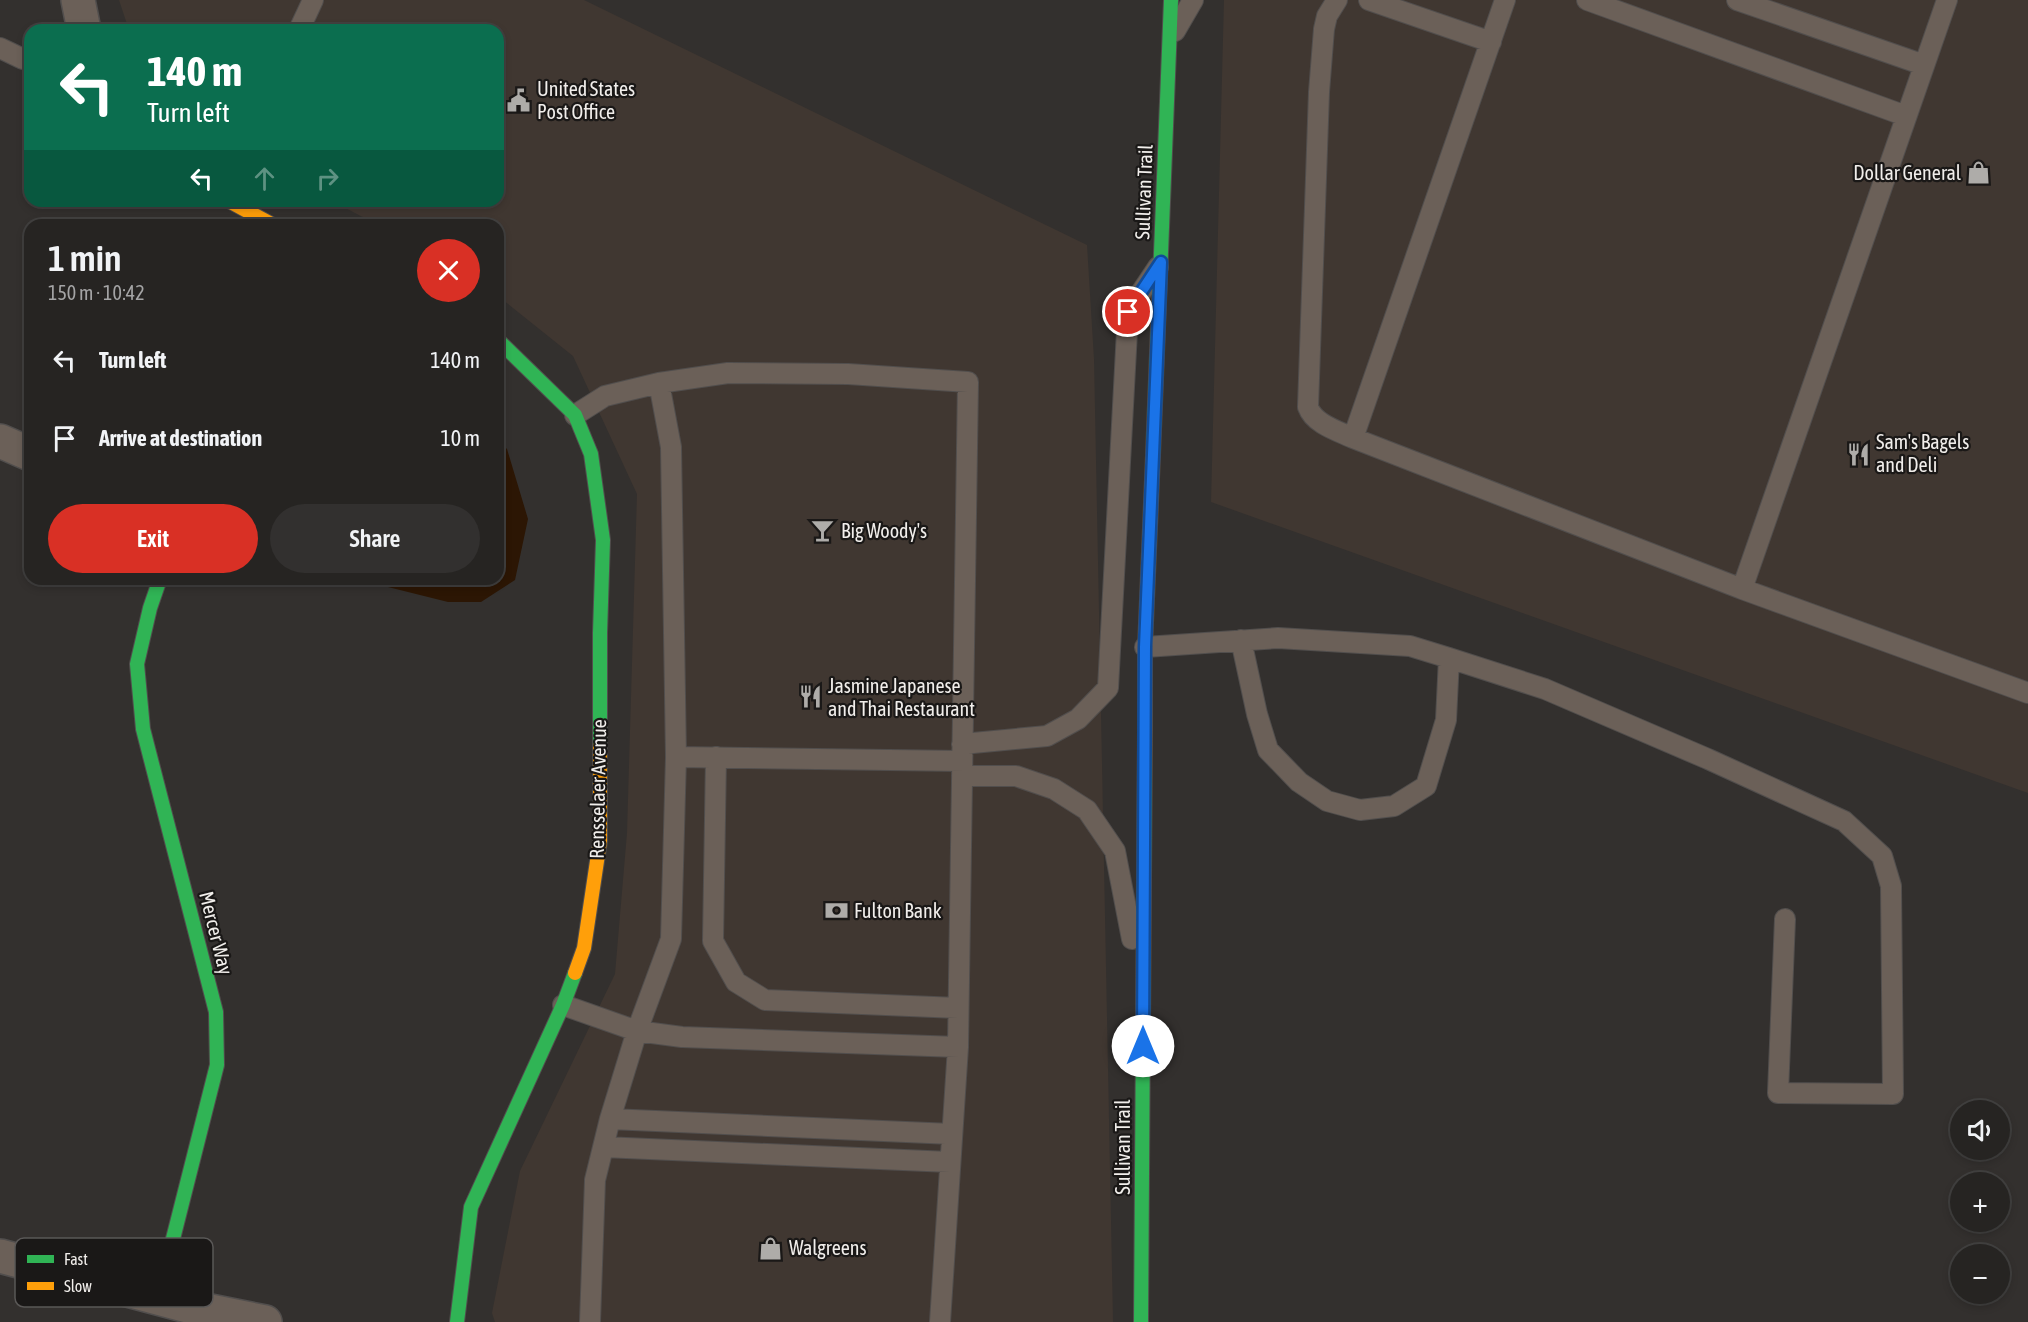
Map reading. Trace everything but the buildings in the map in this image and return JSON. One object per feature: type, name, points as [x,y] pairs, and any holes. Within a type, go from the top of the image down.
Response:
[{"type":"street","name":"Sullivan Trail","points":[[1142,1322],[1145,647],[1171,0]]},
{"type":"street","points":[[240,207],[262,219]]},
{"type":"street","name":"Rensselaer Avenue","points":[[457,1322],[471,1207],[563,1005],[584,948],[600,841],[600,645],[603,540],[591,454],[575,415],[504,346]]},
{"type":"street","points":[[0,441],[24,451]]},
{"type":"street","name":"Mercer Way","points":[[158,585],[137,664],[144,729],[216,1012],[217,1065],[173,1238]]},
{"type":"street","points":[[0,1256],[15,1260]]},
{"type":"street","points":[[198,1307],[265,1322]]},
{"type":"lane","points":[[302,24],[313,0]]},
{"type":"lane","points":[[1170,42],[1192,0]]},
{"type":"lane","points":[[1337,0],[1327,16],[1324,28],[1308,407],[1311,415],[1353,438],[1742,589],[2028,693]]},
{"type":"lane","points":[[1369,0],[1491,42]]},
{"type":"lane","points":[[1353,438],[1505,0]]},
{"type":"lane","points":[[1587,0],[1906,116]]},
{"type":"lane","points":[[1737,0],[1924,65]]},
{"type":"lane","points":[[1742,589],[1947,0]]},
{"type":"lane","points":[[0,48],[24,58]]},
{"type":"lane","points":[[962,761],[1047,736],[1078,719],[1108,688],[1128,312],[1161,262]]},
{"type":"lane","points":[[575,415],[605,396],[659,383],[728,373],[848,374],[968,382],[958,1047],[940,1322]]},
{"type":"lane","points":[[590,1322],[595,1180],[610,1119],[637,1031],[671,939],[676,757],[671,447],[659,383]]},
{"type":"lane","points":[[1145,647],[1278,638],[1410,646],[1545,689],[1844,821],[1882,856],[1891,886],[1893,1094],[1778,1093],[1785,919]]},
{"type":"lane","points":[[1241,640],[1257,714],[1268,750],[1299,782],[1328,801],[1360,810],[1394,806],[1426,786],[1446,720],[1449,658]]},
{"type":"lane","points":[[676,757],[962,761],[1054,789],[1087,810],[1115,850],[1143,999]]},
{"type":"lane","points":[[716,757],[713,941],[736,982],[765,1000],[958,1008]]},
{"type":"lane","points":[[563,1005],[637,1031],[682,1037],[958,1047]]},
{"type":"lane","points":[[610,1119],[952,1134]]},
{"type":"lane","points":[[603,1147],[950,1162]]},
{"type":"shaded area","points":[[119,0],[584,0],[1087,245],[1094,359],[1113,1322],[495,1322],[492,1313],[520,1171],[615,974],[627,833],[637,494],[573,356],[504,301],[504,219],[366,219],[344,207],[504,207],[504,24],[127,24]]},
{"type":"shaded area","points":[[1224,0],[2028,0],[2028,793],[1211,502]]},
{"type":"shaded area","points":[[504,446],[507,449],[528,519],[515,580],[481,602],[448,602],[380,585],[504,585]]},
{"type":"traffic: fast","points":[[1153,455],[1171,0]]},
{"type":"traffic: fast","points":[[504,346],[575,415],[591,454],[603,540],[600,746]]},
{"type":"traffic: fast","points":[[158,585],[137,664],[143,729],[216,1012],[217,1065],[173,1238]]},
{"type":"traffic: fast","points":[[1141,1322],[1145,731]]},
{"type":"traffic: fast","points":[[457,1322],[471,1207],[563,1005],[575,973]]},
{"type":"traffic: slow","points":[[240,207],[262,219]]},
{"type":"traffic: slow","points":[[1145,731],[1145,647],[1153,455]]},
{"type":"traffic: slow","points":[[575,973],[584,948],[600,841],[600,746]]},
{"type":"place","name":"United States Post Office","points":[[519,100]]},
{"type":"place","name":"Dollar General","points":[[1979,173]]},
{"type":"place","name":"Sam's Bagels and Deli","points":[[1858,454]]},
{"type":"place","name":"Big Woody's","points":[[823,531]]},
{"type":"place","name":"Jasmine Japanese and Thai Restaurant","points":[[810,697]]},
{"type":"place","name":"Fulton Bank","points":[[836,911]]},
{"type":"place","name":"Walgreens","points":[[771,1248]]},
{"type":"route","points":[[1128,312],[1161,262],[1145,647],[1143,1046]]}]
